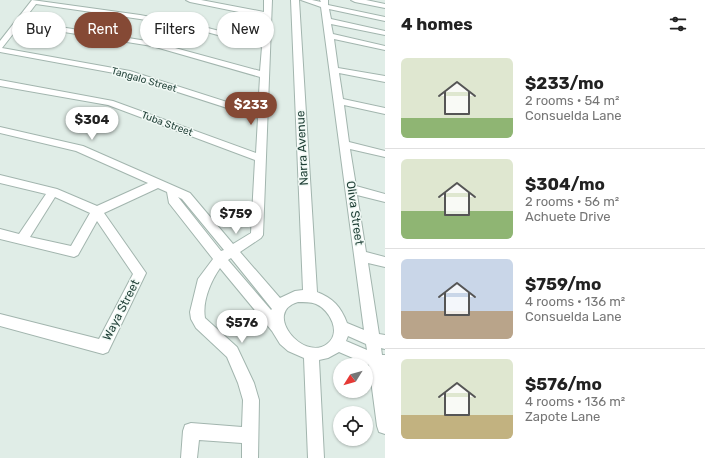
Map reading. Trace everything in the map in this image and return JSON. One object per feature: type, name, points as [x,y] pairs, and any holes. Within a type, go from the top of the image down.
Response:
[{"type":"street","points":[[190,0],[252,12]]},
{"type":"street","points":[[266,0],[267,12]]},
{"type":"street","name":"Narra Avenue","points":[[295,0],[310,296]]},
{"type":"street","points":[[305,0],[325,3],[385,19]]},
{"type":"street","points":[[355,0],[385,6]]},
{"type":"street","points":[[27,12],[35,1],[147,18],[217,33]]},
{"type":"street","name":"Oliva Street","points":[[325,3],[361,256],[379,341],[385,426]]},
{"type":"street","points":[[327,21],[385,33]]},
{"type":"street","points":[[66,30],[154,44],[264,75]]},
{"type":"street","points":[[0,46],[12,31]]},
{"type":"street","points":[[329,36],[385,48]]},
{"type":"street","points":[[250,458],[251,400],[246,383],[232,352],[201,324],[198,319],[197,312],[205,279],[227,254],[257,235],[266,48]]},
{"type":"street","name":"Tangalo Street","points":[[0,50],[127,73],[262,116]]},
{"type":"street","points":[[334,70],[385,79]]},
{"type":"street","name":"Tuba Street","points":[[0,83],[110,103],[260,158]]},
{"type":"street","points":[[339,101],[385,111]]},
{"type":"street","points":[[0,130],[79,148],[172,189],[173,200],[279,306]]},
{"type":"street","points":[[345,144],[385,154]]},
{"type":"street","points":[[0,179],[52,192],[97,211]]},
{"type":"street","points":[[0,234],[74,252],[97,211],[159,184]]},
{"type":"street","points":[[351,189],[385,198]]},
{"type":"street","points":[[22,239],[52,192]]},
{"type":"street","name":"Waya Street","points":[[0,320],[103,347],[140,273],[97,211]]},
{"type":"street","points":[[227,254],[242,286],[276,326],[279,333],[290,344],[311,353],[324,352],[337,344],[342,333],[337,314],[322,300],[310,296],[293,297],[283,302],[279,306],[276,326]]},
{"type":"street","points":[[361,256],[385,262]]},
{"type":"street","points":[[341,327],[379,341]]},
{"type":"street","points":[[337,344],[380,362]]},
{"type":"street","points":[[311,353],[316,458]]},
{"type":"street","points":[[189,458],[191,431],[251,436]]}]
